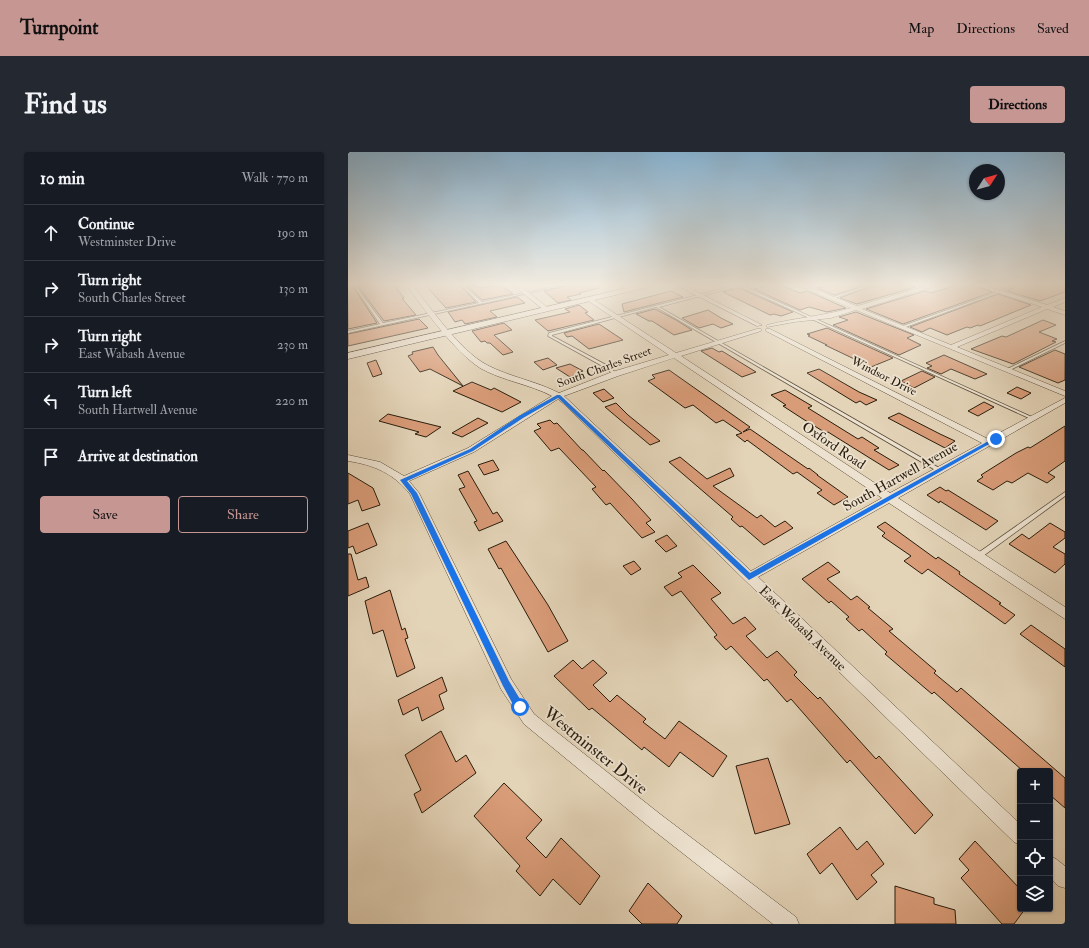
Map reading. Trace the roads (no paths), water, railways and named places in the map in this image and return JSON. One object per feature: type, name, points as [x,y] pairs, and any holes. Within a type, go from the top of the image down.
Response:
[{"type":"main road","points":[[348,356],[495,321]]},
{"type":"street","name":"East Wabash Avenue","points":[[439,321],[470,357],[482,366],[501,374],[539,385],[559,396],[1017,833]]},
{"type":"street","name":"Oxford Road","points":[[622,321],[889,499],[1065,614]]},
{"type":"street","points":[[746,321],[759,328],[768,328],[791,321]]},
{"type":"street","points":[[888,321],[1065,394]]},
{"type":"street","points":[[951,347],[1013,321]]},
{"type":"street","name":"South Charles Street","points":[[403,480],[471,450],[521,417],[559,396],[615,374],[759,328]]},
{"type":"street","name":"Windsor Drive","points":[[768,328],[988,442]]},
{"type":"street","name":"South Hartwell Avenue","points":[[749,577],[1065,400]]},
{"type":"street","name":"Westminster Drive","points":[[348,458],[372,462],[382,466],[396,474],[414,493],[506,684],[528,719],[654,820],[789,924]]},
{"type":"street","points":[[1053,868],[1065,879]]},
{"type":"lane","points":[[348,332],[396,321]]},
{"type":"lane","points":[[597,321],[550,335],[615,374]]},
{"type":"lane","points":[[682,321],[939,470]]},
{"type":"lane","points":[[818,321],[1032,418]]},
{"type":"lane","points":[[902,327],[919,321]]},
{"type":"lane","points":[[1007,370],[1065,342]]},
{"type":"lane","points":[[977,557],[1065,494]]}]
